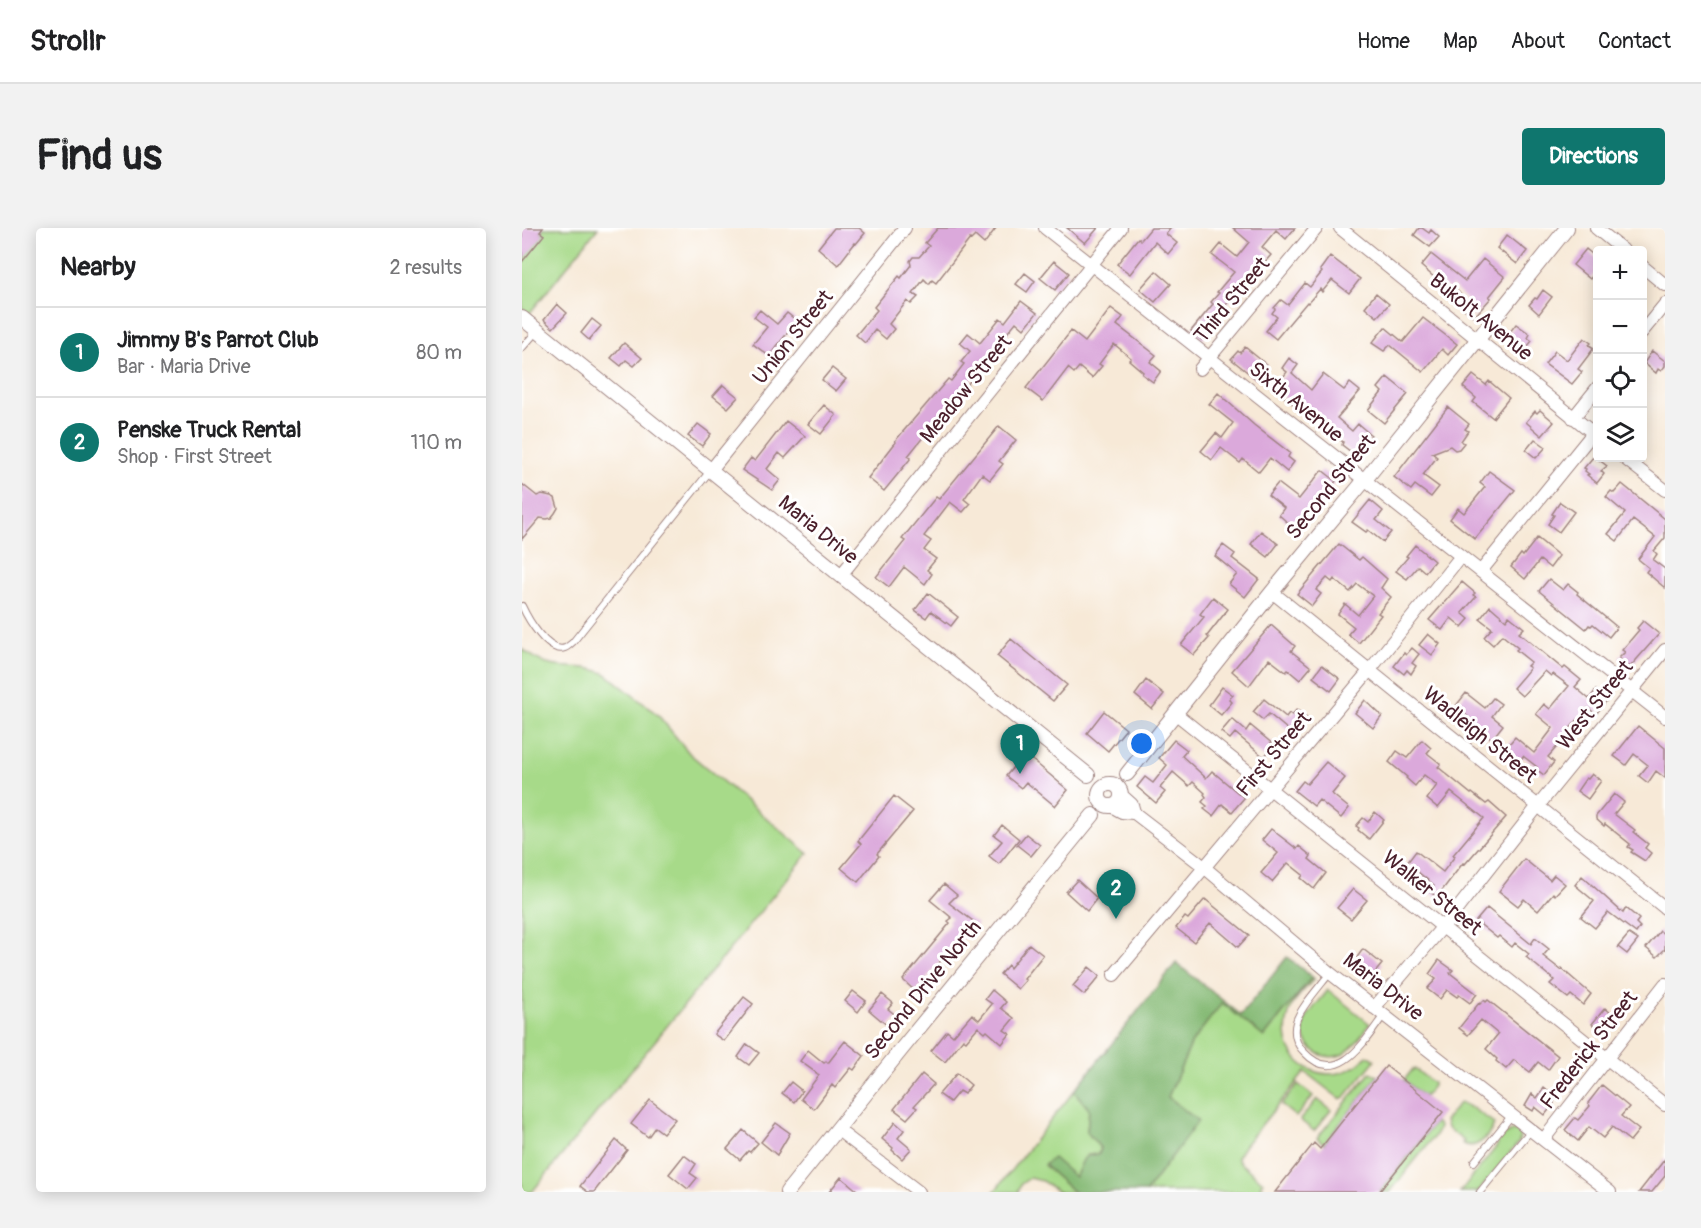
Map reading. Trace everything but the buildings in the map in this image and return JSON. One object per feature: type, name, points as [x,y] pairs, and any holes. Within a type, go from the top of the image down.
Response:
[{"type":"street","name":"Union Street","points":[[711,470],[905,228]]},
{"type":"street","name":"Sixth Avenue","points":[[1045,228],[1665,717]]},
{"type":"street","name":"Meadow Street","points":[[841,575],[1121,228]]},
{"type":"street","name":"Third Street","points":[[1200,369],[1317,228]]},
{"type":"street","name":"Bukolt Avenue","points":[[1340,228],[1593,433]]},
{"type":"street","name":"Second Street","points":[[1110,795],[1125,785],[1127,774],[1175,713],[1567,228]]},
{"type":"street","points":[[1596,228],[1618,246]]},
{"type":"street","points":[[1647,270],[1665,285]]},
{"type":"street","points":[[1647,326],[1665,304]]},
{"type":"street","name":"Maria Drive","points":[[522,318],[1088,775],[1095,777],[1122,811],[1133,812],[1330,973],[1610,1192]]},
{"type":"street","points":[[1573,418],[1593,393]]},
{"type":"street","points":[[1481,571],[1593,437]]},
{"type":"street","points":[[1629,462],[1665,490]]},
{"type":"street","name":"First Street","points":[[1114,975],[1369,671],[1461,556]]},
{"type":"street","name":"Wadleigh Street","points":[[1272,592],[1665,908]]},
{"type":"street","name":"West Street","points":[[1379,1011],[1538,806],[1665,650]]},
{"type":"street","name":"Walker Street","points":[[1175,713],[1665,1105]]},
{"type":"street","name":"Second Drive North","points":[[787,1192],[1093,815],[1101,813],[1110,795]]},
{"type":"street","name":"Frederick Street","points":[[1544,1139],[1665,984]]},
{"type":"street","points":[[838,1130],[919,1192]]},
{"type":"lane","points":[[522,348],[537,331]]},
{"type":"lane","points":[[522,606],[528,619],[548,644],[557,649],[566,648],[621,584],[711,470]]},
{"type":"lane","points":[[1330,973],[1296,1021],[1296,1040],[1309,1058],[1319,1064],[1329,1065],[1348,1059],[1379,1011]]},
{"type":"lane","points":[[1474,1162],[1512,1115]]},
{"type":"lane","points":[[1480,1192],[1532,1130]]},
{"type":"green space","points":[[543,228],[598,228],[529,314],[522,308],[522,261],[543,235],[540,232]]},
{"type":"green space","points":[[522,649],[547,664],[592,669],[606,674],[658,715],[690,754],[808,853],[532,1192],[522,1192]]},
{"type":"green space","points":[[1287,957],[1312,977],[1264,1037],[1222,1003],[1192,1042],[1168,1097],[1198,1121],[1146,1192],[1074,1192],[1044,1165],[1053,1158],[1075,1177],[1084,1158],[1099,1154],[1101,1149],[1087,1132],[1089,1109],[1074,1091],[1176,963],[1241,1015]]},
{"type":"green space","points":[[1312,977],[1314,979],[1295,1001],[1288,1017],[1286,1035],[1290,1050],[1310,1070],[1324,1074],[1339,1073],[1354,1067],[1367,1056],[1375,1060],[1345,1097],[1340,1099],[1305,1072],[1245,1145],[1237,1157],[1239,1162],[1263,1182],[1260,1185],[1267,1192],[1146,1192],[1198,1121],[1168,1097],[1192,1042],[1222,1002],[1264,1037]]},
{"type":"green space","points":[[1328,990],[1370,1024],[1349,1049],[1333,1057],[1325,1056],[1312,1049],[1307,1043],[1303,1029],[1307,1017]]},
{"type":"green space","points":[[1413,1069],[1433,1083],[1424,1097],[1404,1080]]},
{"type":"green space","points":[[1370,1073],[1378,1076],[1324,1144],[1317,1138]]},
{"type":"green space","points":[[1298,1084],[1313,1096],[1296,1117],[1281,1105]]},
{"type":"green space","points":[[1074,1091],[1089,1109],[1087,1132],[1101,1149],[1098,1154],[1087,1155],[1075,1177],[1044,1165],[1074,1192],[1059,1192],[1042,1181],[1030,1178],[1021,1184],[1018,1192],[994,1192]]},
{"type":"green space","points":[[1317,1099],[1331,1110],[1314,1131],[1300,1120]]},
{"type":"green space","points":[[1460,1102],[1494,1123],[1486,1137],[1477,1144],[1462,1143],[1464,1141],[1447,1128],[1445,1121]]},
{"type":"green space","points":[[1435,1122],[1439,1127],[1437,1133],[1390,1192],[1380,1192]]},
{"type":"green space","points":[[1512,1131],[1520,1135],[1519,1142],[1478,1192],[1460,1192],[1497,1146],[1500,1139]]},
{"type":"place","name":"Jimmy B's Parrot Club","points":[[1020,774]]},
{"type":"place","name":"Penske Truck Rental","points":[[1116,919]]}]
